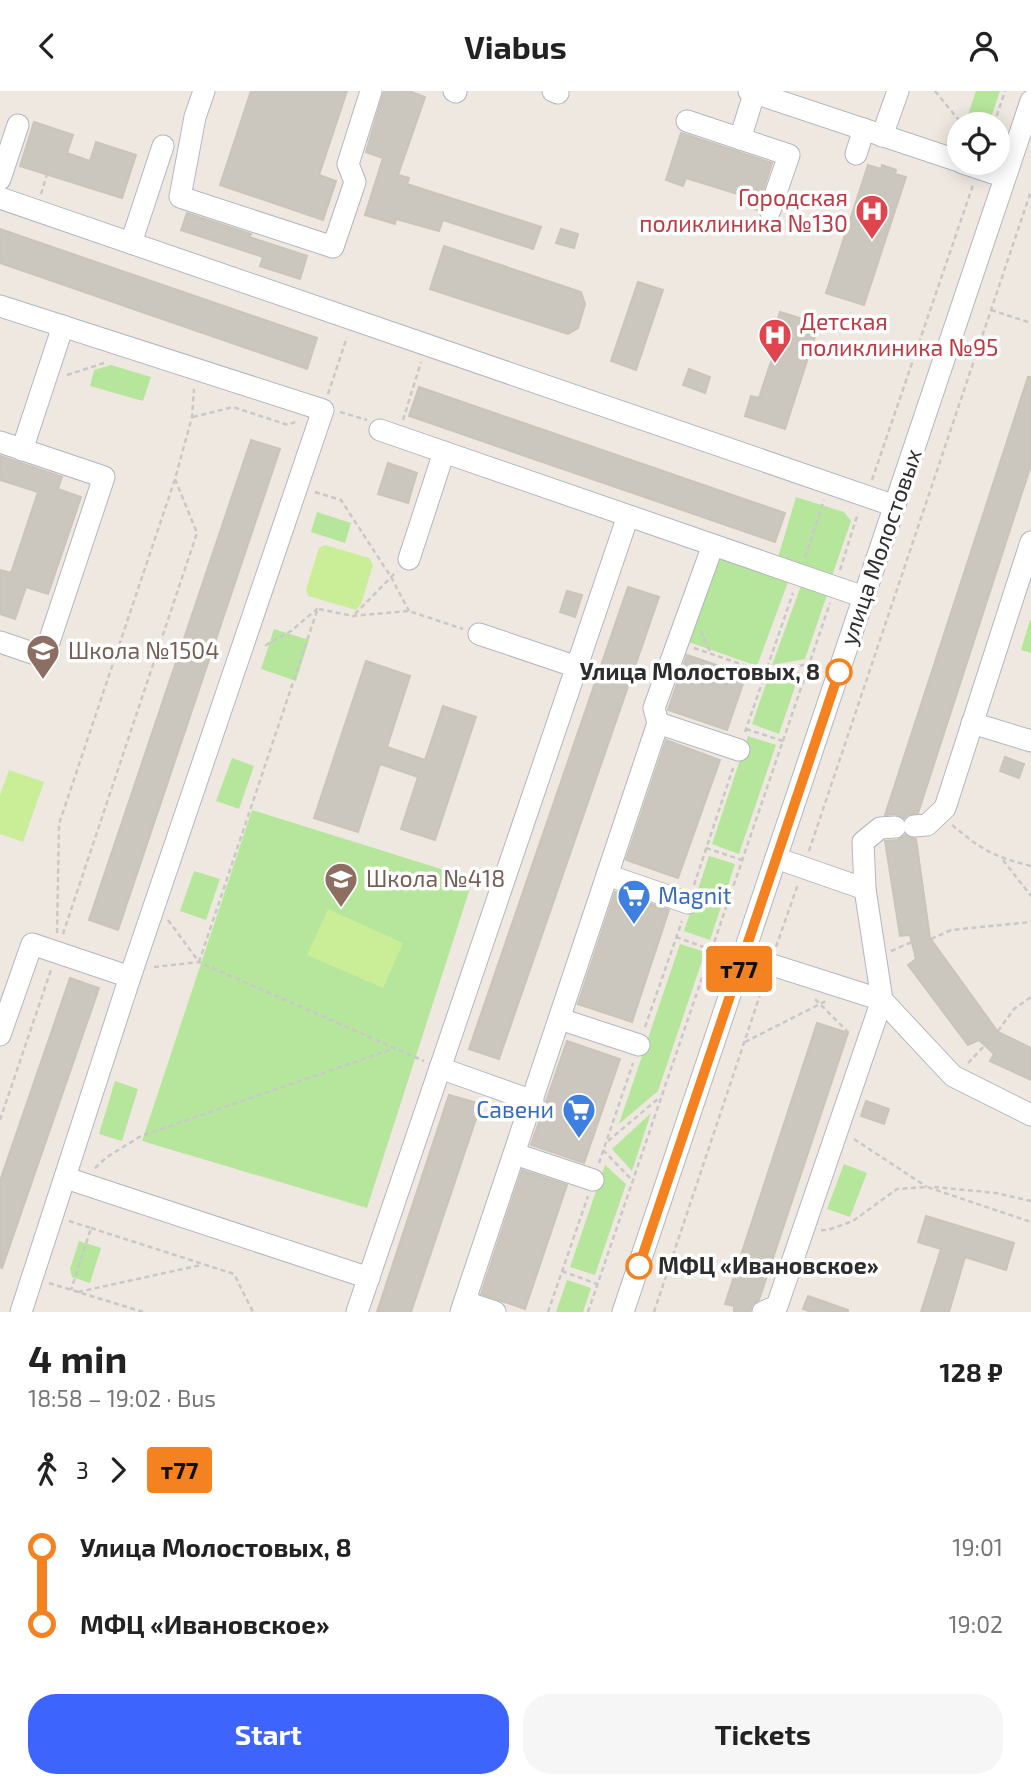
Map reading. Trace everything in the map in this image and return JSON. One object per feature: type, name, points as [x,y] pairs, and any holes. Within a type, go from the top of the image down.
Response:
[{"type":"street","points":[[204,91],[195,117],[180,197],[333,247],[355,182],[348,163],[371,91]]},
{"type":"street","points":[[856,154],[873,132],[897,91]]},
{"type":"street","points":[[740,139],[752,92],[947,157]]},
{"type":"street","name":"улица Молостовых","points":[[623,1312],[1031,101]]},
{"type":"street","points":[[687,121],[789,155],[770,211]]},
{"type":"street","points":[[0,179],[18,125]]},
{"type":"street","points":[[131,243],[163,146]]},
{"type":"street","points":[[999,175],[1005,177]]},
{"type":"street","points":[[0,198],[895,506]]},
{"type":"street","points":[[0,306],[323,410],[131,973],[73,1180],[53,1216],[21,1312]]},
{"type":"street","points":[[22,450],[62,326]]},
{"type":"street","points":[[389,433],[864,597]]},
{"type":"street","points":[[0,442],[103,477],[44,657],[0,642]]},
{"type":"street","points":[[409,559],[444,452]]},
{"type":"street","points":[[357,1312],[628,516]]},
{"type":"street","points":[[763,1312],[777,1306],[882,1000],[865,890],[863,842],[880,828],[927,825],[945,808],[1031,542]]},
{"type":"street","points":[[495,1312],[463,1307],[658,723],[654,708],[713,545]]},
{"type":"street","points":[[479,634],[577,667]]},
{"type":"street","points":[[658,723],[739,750]]},
{"type":"street","points":[[972,723],[1031,741]]},
{"type":"street","points":[[776,858],[865,890]]},
{"type":"street","points":[[607,875],[688,903]]},
{"type":"street","points":[[0,1035],[32,944],[131,973]]},
{"type":"street","points":[[744,956],[882,1000],[955,1077],[1031,1115]]},
{"type":"street","points":[[560,1019],[639,1045]]},
{"type":"street","points":[[440,1068],[533,1101]]},
{"type":"street","points":[[515,1154],[593,1180]]},
{"type":"street","points":[[73,1180],[369,1278]]},
{"type":"path","points":[[934,91],[952,112]]},
{"type":"path","points":[[998,112],[1005,91]]},
{"type":"path","points":[[38,201],[47,174]]},
{"type":"path","points":[[869,486],[974,182]]},
{"type":"path","points":[[655,1311],[1031,191]]},
{"type":"path","points":[[991,310],[1031,323]]},
{"type":"path","points":[[192,417],[233,407],[288,425],[323,410],[346,337]]},
{"type":"path","points":[[44,382],[140,351]]},
{"type":"path","points":[[389,433],[421,362]]},
{"type":"path","points":[[57,952],[59,824],[175,479],[192,417],[195,369]]},
{"type":"path","points":[[0,1120],[197,533],[175,479]]},
{"type":"path","points":[[297,486],[341,500],[391,577],[409,611]]},
{"type":"path","points":[[588,1312],[859,510]]},
{"type":"path","points":[[353,616],[409,559]]},
{"type":"path","points":[[245,638],[266,645],[291,631],[318,608]]},
{"type":"path","points":[[318,608],[353,616],[409,611],[479,634]]},
{"type":"path","points":[[199,962],[318,608]]},
{"type":"path","points":[[678,642],[764,672],[809,664]]},
{"type":"path","points":[[746,729],[783,741]]},
{"type":"path","points":[[938,815],[982,849],[1001,858],[1031,866]]},
{"type":"path","points":[[706,848],[742,860]]},
{"type":"path","points":[[1001,858],[1031,896]]},
{"type":"path","points":[[155,902],[199,962],[440,1068]]},
{"type":"path","points":[[931,939],[951,930],[1031,922]]},
{"type":"path","points":[[676,937],[712,950],[722,960]]},
{"type":"path","points":[[131,973],[199,962]]},
{"type":"path","points":[[745,1042],[849,990]]},
{"type":"path","points":[[810,995],[865,1048]]},
{"type":"path","points":[[998,1031],[1014,1009],[1031,997]]},
{"type":"path","points":[[955,1077],[985,1045]]},
{"type":"path","points":[[73,1180],[141,1136],[395,1048]]},
{"type":"path","points":[[605,1143],[661,1095]]},
{"type":"path","points":[[838,1129],[927,1187],[1030,1221]]},
{"type":"path","points":[[603,1150],[631,1179]]},
{"type":"path","points":[[803,1229],[828,1230],[853,1221],[897,1189],[927,1187],[996,1193],[1031,1201]]},
{"type":"path","points":[[53,1216],[234,1273],[253,1312]]},
{"type":"path","points":[[71,1290],[91,1228]]},
{"type":"path","points":[[78,1292],[204,1264]]},
{"type":"path","points":[[562,1271],[597,1284]]},
{"type":"path","points":[[33,1278],[143,1312]]},
{"type":"green space","points":[[976,91],[1000,91],[993,112],[969,112]]},
{"type":"green space","points":[[111,365],[151,377],[143,401],[90,386],[94,370]]},
{"type":"green space","points":[[796,497],[844,512],[851,521],[831,579],[777,561]]},
{"type":"green space","points":[[317,512],[351,523],[345,543],[311,532]]},
{"type":"green space","points":[[325,545],[369,558],[373,565],[361,604],[356,610],[308,596],[306,590],[319,548]]},
{"type":"green space","points":[[717,556],[788,582],[757,666],[686,641]]},
{"type":"green space","points":[[802,583],[828,592],[805,659],[772,665]]},
{"type":"green space","points":[[1031,620],[1031,653],[1021,650]]},
{"type":"green space","points":[[274,629],[309,640],[296,681],[261,669]]},
{"type":"green space","points":[[800,672],[779,734],[752,724],[768,678]]},
{"type":"green space","points":[[748,736],[776,745],[739,854],[712,844]]},
{"type":"green space","points":[[232,758],[254,766],[239,809],[216,801]]},
{"type":"green space","points":[[9,770],[44,782],[23,842],[0,834],[0,795]]},
{"type":"green space","name":"Школа №418","points":[[252,810],[473,879],[367,1208],[142,1141]]},
{"type":"green space","points":[[709,856],[735,864],[710,940],[684,931]]},
{"type":"green space","points":[[194,871],[220,879],[206,920],[180,911]]},
{"type":"green space","points":[[328,909],[403,943],[383,988],[307,955]]},
{"type":"green space","points":[[680,944],[705,952],[658,1091],[619,1124]]},
{"type":"green space","points":[[115,1081],[138,1089],[122,1141],[99,1134]]},
{"type":"green space","points":[[651,1113],[632,1171],[612,1149]]},
{"type":"green space","points":[[844,1164],[867,1173],[850,1217],[827,1209]]},
{"type":"green space","points":[[605,1165],[626,1184],[595,1275],[570,1267]]},
{"type":"green space","points":[[79,1241],[101,1248],[90,1283],[72,1277],[70,1269]]},
{"type":"green space","points":[[567,1280],[591,1288],[583,1312],[556,1312]]},
{"type":"building","points":[[251,91],[347,91],[319,175],[336,181],[323,220],[220,185]]},
{"type":"building","points":[[384,91],[409,91],[425,97],[398,175],[409,178],[407,184],[541,227],[533,249],[443,220],[439,231],[396,219],[395,224],[365,215],[383,158],[366,152]]},
{"type":"building","points":[[34,122],[73,135],[67,153],[90,161],[96,142],[136,155],[122,198],[20,166]]},
{"type":"building","points":[[681,133],[772,163],[757,210],[741,205],[744,196],[686,178],[683,186],[666,180]]},
{"type":"building","points":[[868,165],[881,169],[882,165],[896,170],[895,174],[906,177],[864,305],[826,293]]},
{"type":"building","points":[[187,213],[307,256],[300,279],[260,266],[263,257],[181,230]]},
{"type":"building","points":[[0,229],[317,338],[307,369],[0,263]]},
{"type":"building","points":[[561,229],[578,234],[574,248],[556,243]]},
{"type":"building","points":[[444,246],[581,292],[585,304],[578,328],[568,334],[430,289]]},
{"type":"building","points":[[638,282],[663,290],[636,370],[611,361]]},
{"type":"building","points":[[780,312],[819,324],[785,429],[745,416],[751,396],[759,398],[780,334],[774,332]]},
{"type":"building","points":[[689,369],[710,377],[705,393],[683,385]]},
{"type":"building","points":[[1028,377],[1031,377],[1031,465],[922,801],[918,813],[904,818],[895,814],[885,815]]},
{"type":"building","points":[[419,387],[785,513],[775,542],[409,416]]},
{"type":"building","points":[[251,440],[280,449],[118,930],[89,920]]},
{"type":"building","points":[[0,456],[62,477],[58,489],[81,497],[48,594],[26,587],[15,619],[0,614],[0,570],[11,573],[38,492],[0,480]]},
{"type":"building","points":[[388,463],[417,473],[408,503],[378,494]]},
{"type":"building","points":[[628,587],[659,597],[499,1059],[469,1049]]},
{"type":"building","points":[[567,591],[582,595],[575,617],[560,612]]},
{"type":"building","points":[[687,655],[746,675],[727,730],[668,710]]},
{"type":"building","points":[[366,661],[410,676],[387,747],[425,760],[443,706],[476,717],[435,840],[401,829],[418,777],[380,764],[358,832],[314,818]]},
{"type":"building","points":[[666,740],[720,760],[678,878],[626,860]]},
{"type":"building","points":[[1005,757],[1024,764],[1019,778],[1000,771]]},
{"type":"building","points":[[905,835],[916,839],[930,938],[998,1032],[1031,1048],[1031,1080],[990,1061],[994,1054],[979,1040],[968,1045],[908,965],[916,959],[910,935],[900,936],[885,841],[897,840]]},
{"type":"building","points":[[615,892],[669,910],[632,1022],[578,1004]]},
{"type":"building","points":[[70,978],[99,988],[2,1268],[0,1181]]},
{"type":"building","points":[[817,1023],[848,1033],[759,1300],[752,1305],[750,1312],[734,1312],[734,1306],[725,1304]]},
{"type":"building","points":[[567,1041],[620,1059],[584,1163],[531,1145]]},
{"type":"building","points":[[449,1095],[481,1104],[411,1312],[377,1312]]},
{"type":"building","points":[[866,1101],[889,1109],[884,1124],[861,1116]]},
{"type":"building","points":[[522,1170],[567,1185],[525,1309],[481,1294]]},
{"type":"building","points":[[926,1216],[1014,1243],[1006,1270],[965,1257],[949,1312],[921,1312],[941,1249],[918,1242]]},
{"type":"building","points":[[808,1296],[848,1312],[811,1312],[803,1309]]},
{"type":"bus line","name":"т77","points":[[639,1266],[839,672]]},
{"type":"place","name":"Городская поликлиника №130","points":[[872,241]]},
{"type":"place","name":"Детская поликлиника №95","points":[[775,365]]},
{"type":"place","name":"Улица Молостовых, 8","points":[[839,672]]},
{"type":"place","name":"Школа №1504","points":[[43,681]]},
{"type":"place","name":"Школа №418","points":[[341,909]]},
{"type":"place","name":"Magnit","points":[[634,926]]},
{"type":"place","name":"Савени","points":[[579,1140]]},
{"type":"place","name":"МФЦ «Ивановское»","points":[[639,1266]]}]
